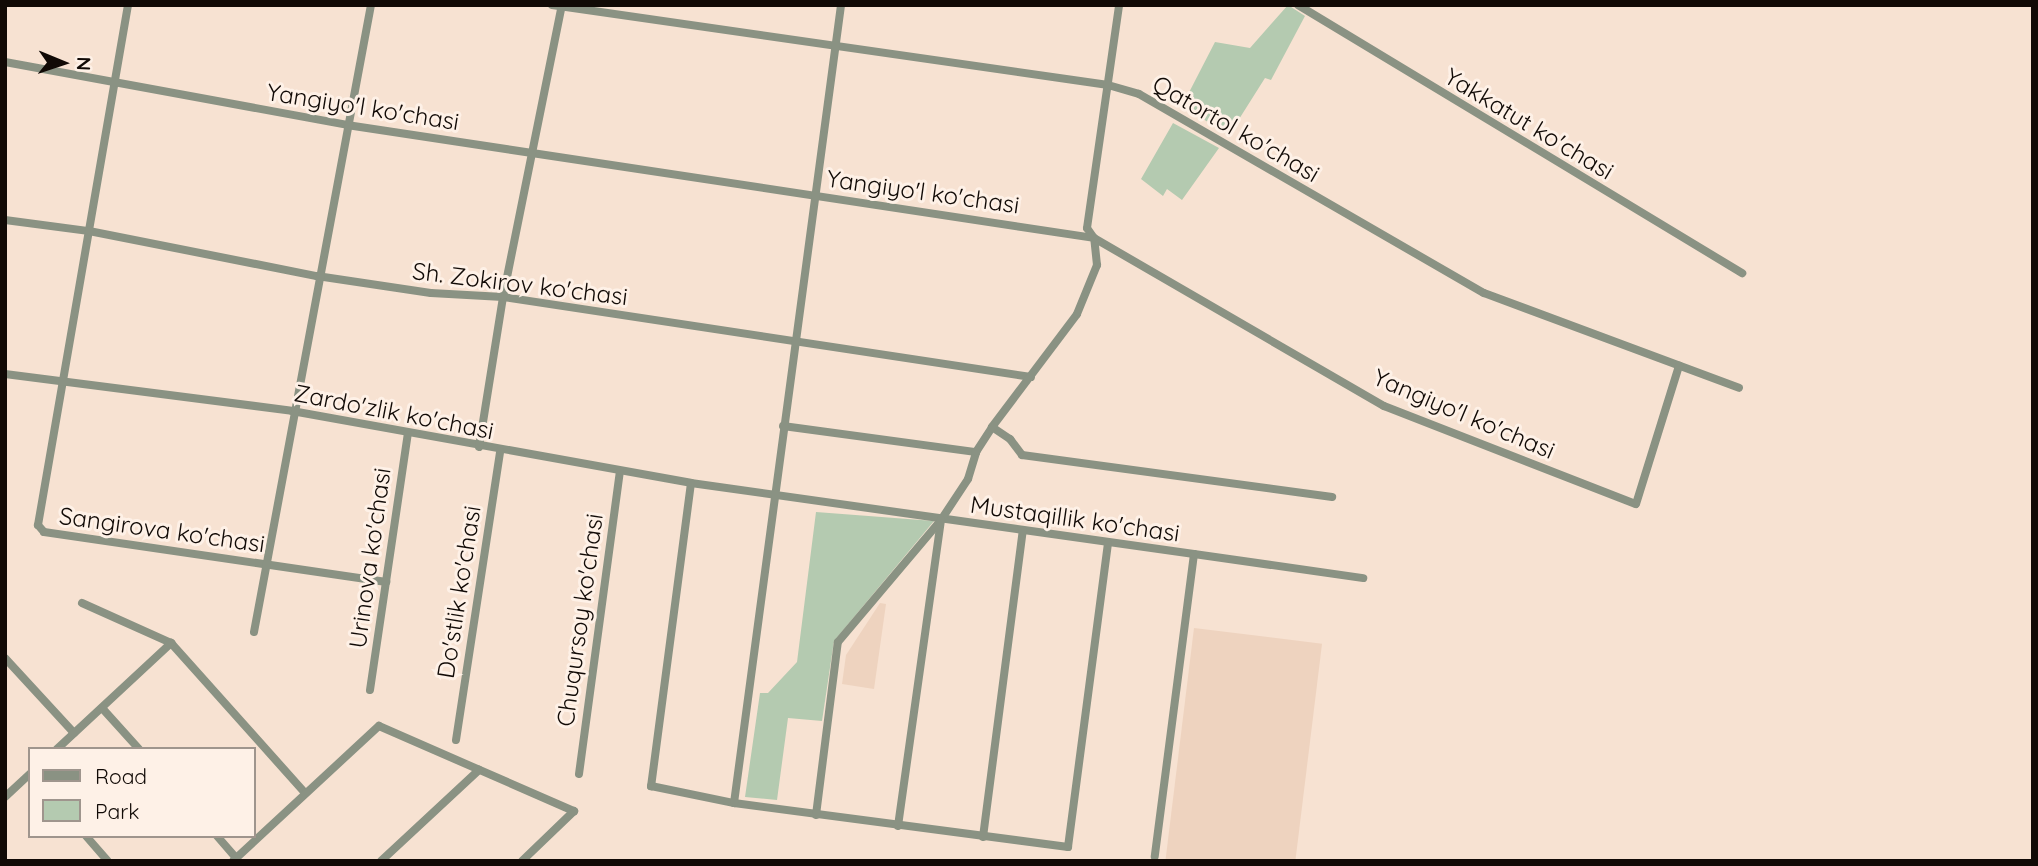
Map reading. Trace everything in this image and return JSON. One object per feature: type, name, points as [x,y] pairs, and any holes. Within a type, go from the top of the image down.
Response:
[{"type":"street","name":"Sangirova ko'chasi","points":[[128,5],[38,525],[44,533],[386,582]]},
{"type":"street","points":[[254,632],[317,276],[371,5]]},
{"type":"street","points":[[734,803],[793,342],[841,5]]},
{"type":"street","points":[[816,815],[838,642],[941,520],[968,479],[976,452],[992,427],[1077,314],[1097,265],[1094,238],[1087,228],[1119,5]]},
{"type":"street","name":"Yakkatut ko'chasi","points":[[1298,5],[1742,273]]},
{"type":"street","points":[[480,447],[503,297],[558,6]]},
{"type":"street","name":"Qatortol ko'chasi","points":[[558,6],[834,49],[1108,85],[1139,94],[1201,127],[1382,237],[1485,293],[1739,388]]},
{"type":"street","name":"Yangiyo'l ko'chasi","points":[[5,62],[347,125],[1094,238],[1384,406],[1636,504],[1679,366]]},
{"type":"street","name":"Sh. Zokirov ko'chasi","points":[[5,220],[89,231],[317,276],[430,293],[503,297],[1031,377]]},
{"type":"street","name":"Zardo'zlik ko'chasi","points":[[5,374],[292,411],[500,451],[774,496]]},
{"type":"street","points":[[783,426],[976,452]]},
{"type":"street","points":[[992,427],[1010,439],[1022,455],[1332,497]]},
{"type":"street","name":"Urinova ko'chasi","points":[[370,690],[408,433]]},
{"type":"street","name":"Do'stlik ko'chasi","points":[[456,740],[500,451]]},
{"type":"street","name":"Chuqursoy ko'chasi","points":[[579,774],[620,471]]},
{"type":"street","points":[[691,483],[650,786],[734,803],[816,815],[1068,848],[1108,544]]},
{"type":"street","name":"Mustaqillik ko'chasi","points":[[774,496],[1194,554],[1155,856]]},
{"type":"street","points":[[898,826],[941,520]]},
{"type":"street","points":[[983,837],[1023,531]]},
{"type":"street","points":[[1194,554],[1363,578]]},
{"type":"street","points":[[82,603],[171,643],[304,793]]},
{"type":"street","points":[[59,747],[171,643]]},
{"type":"street","points":[[5,658],[74,733]]},
{"type":"street","points":[[102,708],[137,747]]},
{"type":"street","points":[[219,838],[235,859],[379,726],[574,811],[522,861]]},
{"type":"street","points":[[381,861],[479,769]]},
{"type":"street","points":[[6,796],[28,776]]},
{"type":"street","points":[[88,838],[108,861]]},
{"type":"shaded area","points":[[880,603],[886,604],[874,689],[842,684],[846,655]]},
{"type":"shaded area","points":[[1194,628],[1322,644],[1295,861],[1165,861]]},
{"type":"green space","points":[[1288,5],[1305,16],[1271,80],[1265,78],[1229,135],[1182,106],[1215,42],[1250,48]]},
{"type":"green space","points":[[1173,123],[1219,148],[1182,200],[1167,189],[1163,196],[1141,179]]},
{"type":"green space","points":[[816,512],[934,521],[834,641],[822,721],[788,718],[777,800],[745,797],[760,693],[768,693],[797,662]]}]
